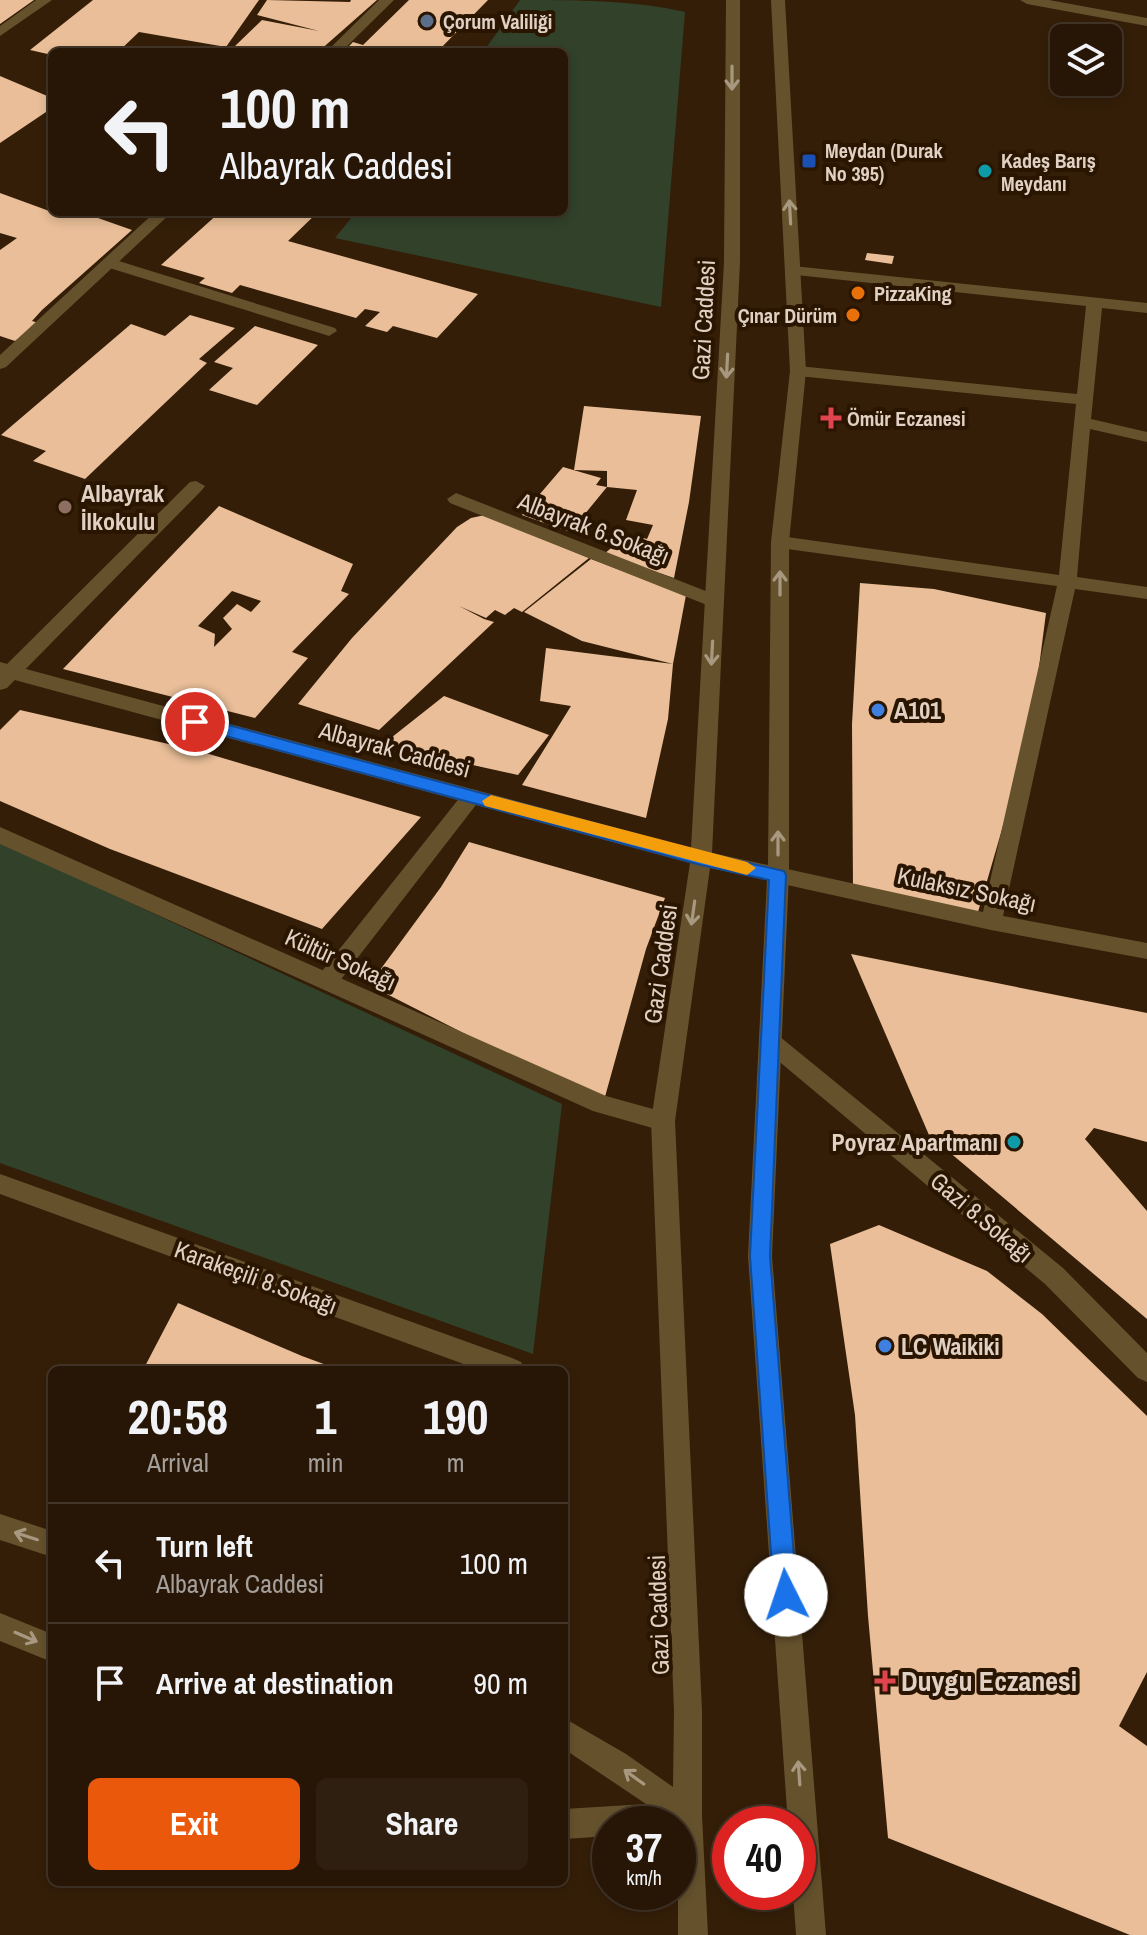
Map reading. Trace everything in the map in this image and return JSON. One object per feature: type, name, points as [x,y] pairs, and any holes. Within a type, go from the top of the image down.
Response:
[{"type":"street","points":[[0,32],[45,0]]},
{"type":"street","points":[[337,48],[387,0]]},
{"type":"street","name":"Gazi Caddesi","points":[[687,1806],[688,1711],[663,1121],[701,858],[732,262],[733,0]]},
{"type":"street","points":[[778,0],[798,371],[780,542],[778,875],[760,1256],[811,1935]]},
{"type":"street","points":[[1027,0],[1147,22]]},
{"type":"street","points":[[0,364],[7,348],[109,263],[160,216]]},
{"type":"street","points":[[109,263],[329,331]]},
{"type":"street","points":[[793,271],[1147,308]]},
{"type":"street","points":[[991,922],[1067,582],[1094,304]]},
{"type":"street","points":[[798,371],[1084,400]]},
{"type":"street","points":[[1082,422],[1147,437]]},
{"type":"street","points":[[3,675],[196,486]]},
{"type":"street","name":"Albayrak 6.Sokağı","points":[[456,499],[714,601]]},
{"type":"street","points":[[780,542],[1147,593]]},
{"type":"street","name":"Albayrak Caddesi","points":[[3,675],[701,858],[778,875]]},
{"type":"street","points":[[327,981],[472,796]]},
{"type":"street","name":"Kültür Sokağı","points":[[0,835],[601,1104],[663,1121]]},
{"type":"street","name":"Kulaksız Sokağı","points":[[778,875],[991,922],[1147,951]]},
{"type":"street","name":"Gazi 8.Sokağı","points":[[771,1042],[1054,1276],[1147,1370]]},
{"type":"street","name":"Karakeçili 8.Sokağı","points":[[0,1184],[501,1366]]},
{"type":"street","points":[[0,1527],[48,1543]]},
{"type":"street","points":[[0,1627],[48,1646]]},
{"type":"street","points":[[568,1734],[616,1764],[673,1806]]},
{"type":"street","points":[[568,1824],[592,1822]]},
{"type":"street","name":"Gazi Caddesi","points":[[692,1910],[693,1935]]},
{"type":"green space","points":[[520,0],[625,3],[685,12],[661,307],[335,238],[353,216],[568,216],[568,48],[486,48]]},
{"type":"green space","points":[[0,842],[562,1104],[533,1354],[0,1163]]},
{"type":"building","points":[[0,0],[34,0],[0,24]]},
{"type":"building","points":[[93,0],[259,0],[226,47],[139,32],[122,48],[48,48],[48,54],[30,50]]},
{"type":"building","points":[[267,0],[377,0],[323,48],[234,47],[262,20],[319,31],[257,15]]},
{"type":"building","name":"Çorum Valiliği","points":[[409,0],[488,0],[441,48],[347,48],[353,42],[363,45]]},
{"type":"building","points":[[0,76],[48,96],[48,111],[0,143]]},
{"type":"building","points":[[0,193],[48,211],[48,216],[92,216],[132,230],[42,310],[32,321],[39,323],[15,341],[0,336],[0,250],[17,238],[0,233]]},
{"type":"building","points":[[216,216],[314,216],[288,241],[478,294],[437,338],[393,326],[387,332],[365,326],[380,312],[365,309],[356,318],[240,285],[232,293],[199,283],[205,278],[161,265]]},
{"type":"building","points":[[867,253],[894,256],[892,264],[865,260]]},
{"type":"building","points":[[190,315],[235,328],[199,359],[207,363],[85,479],[33,461],[46,451],[1,435],[131,324],[165,336]]},
{"type":"building","points":[[255,326],[318,345],[257,405],[209,390],[233,368],[214,362]]},
{"type":"building","points":[[584,406],[701,416],[674,578],[604,554],[628,534],[647,539],[653,525],[626,520],[637,490],[607,487],[607,471],[574,470]]},
{"type":"building","points":[[563,467],[601,478],[596,485],[607,487],[570,532],[522,515]]},
{"type":"building","points":[[219,506],[353,564],[341,591],[349,594],[292,652],[308,658],[255,718],[63,669]],"holes":[[[232,591],[261,601],[251,612],[237,604],[223,618],[232,629],[214,647],[215,634],[198,626]]]},
{"type":"building","points":[[485,515],[589,558],[522,612],[514,608],[505,615],[495,610],[486,618],[459,606],[494,622],[379,730],[298,704],[352,638],[457,527],[471,518]]},
{"type":"building","points":[[591,559],[686,595],[673,664],[582,641],[524,612]]},
{"type":"building","points":[[860,583],[934,589],[1046,613],[1034,706],[1023,757],[978,912],[853,890],[852,724]]},
{"type":"building","points":[[546,648],[673,664],[668,719],[646,818],[522,785],[571,706],[540,701]]},
{"type":"building","points":[[444,696],[549,735],[518,775],[382,745]]},
{"type":"building","points":[[20,710],[199,751],[421,817],[322,929],[110,849],[0,801],[0,730]]},
{"type":"building","points":[[469,842],[665,898],[646,949],[603,1104],[369,985],[441,887]]},
{"type":"building","points":[[851,954],[1147,1013],[1147,1142],[1094,1128],[1085,1139],[1147,1211],[1147,1319],[929,1135]]},
{"type":"building","points":[[879,1225],[987,1271],[1042,1314],[1147,1416],[1147,1672],[1119,1726],[1147,1746],[1147,1935],[1130,1935],[888,1838],[868,1616],[855,1415],[830,1244]]},
{"type":"building","points":[[178,1303],[329,1366],[145,1366]]},
{"type":"slow traffic","points":[[491,801],[747,868]]},
{"type":"place","name":"Çorum Valiliği","points":[[427,21]]},
{"type":"place","name":"Meydan (Durak No 395)","points":[[809,161]]},
{"type":"place","name":"Kadeş Barış Meydanı","points":[[985,171]]},
{"type":"place","name":"PizzaKing","points":[[858,293]]},
{"type":"place","name":"Çınar Dürüm","points":[[853,315]]},
{"type":"place","name":"Ömür Eczanesi","points":[[831,418]]},
{"type":"place","name":"Albayrak İlkokulu","points":[[65,507]]},
{"type":"place","name":"A101","points":[[878,710]]},
{"type":"place","name":"Poyraz Apartmanı","points":[[1014,1142]]},
{"type":"place","name":"LC Waikiki","points":[[885,1346]]},
{"type":"place","name":"Duygu Eczanesi","points":[[885,1681]]},
{"type":"route","points":[[195,722],[701,858],[778,875],[760,1256],[786,1595]]}]
